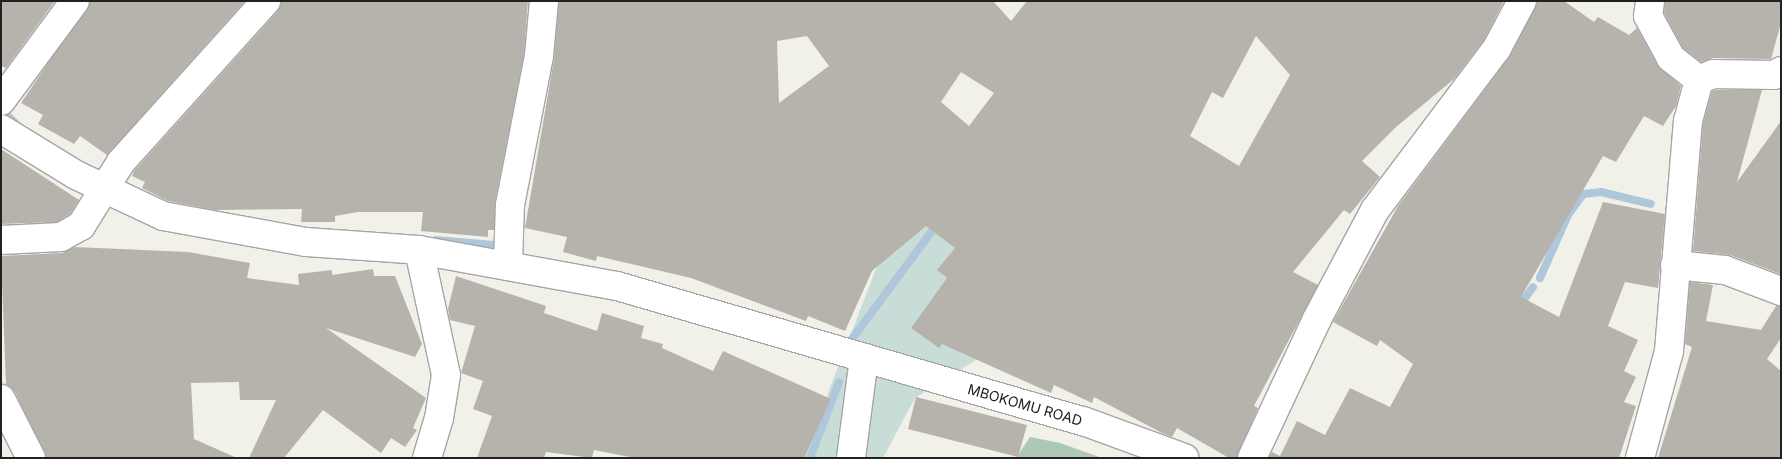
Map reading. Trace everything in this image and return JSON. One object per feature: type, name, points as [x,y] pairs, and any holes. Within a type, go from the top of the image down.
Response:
[{"type":"street","points":[[1,101],[76,1]]},
{"type":"street","points":[[1,240],[61,237],[75,232],[121,162],[266,1]]},
{"type":"street","points":[[508,264],[510,205],[539,56],[544,1]]},
{"type":"street","points":[[1252,458],[1317,319],[1375,210],[1497,48],[1522,1]]},
{"type":"street","points":[[1649,1],[1648,16],[1671,58],[1699,80]]},
{"type":"street","points":[[1699,80],[1713,74],[1773,79]]},
{"type":"street","points":[[1640,458],[1668,351],[1688,121],[1699,80]]},
{"type":"street","name":"MBOKOMU ROAD","points":[[1,129],[103,189],[155,214],[225,229],[306,242],[419,250],[508,264],[617,286],[1083,421],[1184,458]]},
{"type":"street","points":[[419,250],[446,375],[439,418],[427,458]]},
{"type":"street","points":[[1675,265],[1725,270],[1781,291]]},
{"type":"street","points":[[851,458],[864,358]]},
{"type":"street","points":[[1,399],[32,458]]},
{"type":"shaded area","points":[[1075,1],[990,351],[915,398],[883,458],[803,458],[896,217]]},
{"type":"green space","points":[[1030,437],[1060,443],[1102,458],[1016,458]]},
{"type":"building","points":[[1,1],[55,1],[6,68],[1,66]]},
{"type":"building","points":[[90,1],[245,1],[107,155],[80,136],[74,144],[38,124],[43,115],[21,103]]},
{"type":"building","points":[[281,1],[528,1],[524,54],[495,202],[494,230],[488,230],[488,237],[421,231],[423,212],[358,212],[335,216],[335,222],[301,222],[302,209],[215,210],[168,201],[142,188],[145,182],[132,176],[134,171],[278,11]]},
{"type":"building","points":[[559,1],[993,1],[1011,21],[1027,1],[1504,1],[1484,40],[1454,79],[1396,127],[1362,161],[1380,177],[1350,214],[1344,210],[1293,272],[1318,285],[1254,406],[1258,408],[1237,458],[1229,458],[1177,428],[1172,437],[1162,433],[1094,397],[1092,403],[1054,385],[1051,393],[942,344],[939,348],[911,328],[947,278],[937,270],[955,248],[926,226],[872,271],[845,331],[808,316],[806,321],[691,278],[597,256],[596,261],[563,252],[567,237],[525,228],[554,59]],"holes":[[[807,36],[829,66],[779,103],[777,41]],[[1256,36],[1290,75],[1239,166],[1190,136],[1212,92],[1223,98]],[[961,72],[994,93],[969,126],[941,102]]]},
{"type":"building","points":[[1538,1],[1564,1],[1594,22],[1598,17],[1629,35],[1637,28],[1658,66],[1681,86],[1676,106],[1663,126],[1644,116],[1616,162],[1603,156],[1521,297],[1559,317],[1603,202],[1665,214],[1658,288],[1625,282],[1608,326],[1638,340],[1624,371],[1636,377],[1624,402],[1636,406],[1619,458],[1269,458],[1272,452],[1280,456],[1297,421],[1325,435],[1350,388],[1390,407],[1413,364],[1380,340],[1377,346],[1333,322],[1398,206],[1509,57]]},
{"type":"building","points":[[1665,1],[1781,1],[1781,23],[1771,59],[1713,58],[1701,62],[1683,48],[1664,13]]},
{"type":"building","points":[[1762,90],[1737,182],[1781,121],[1781,274],[1730,255],[1693,251],[1703,124],[1712,91]]},
{"type":"building","points":[[1,149],[79,200],[70,214],[57,222],[1,224]]},
{"type":"building","points":[[75,247],[188,252],[250,263],[247,278],[299,285],[298,274],[332,270],[332,275],[373,269],[374,276],[395,276],[422,344],[415,357],[326,328],[426,398],[413,428],[417,430],[405,447],[391,438],[381,453],[323,410],[284,458],[249,458],[276,400],[240,400],[239,382],[191,383],[194,439],[237,458],[46,458],[15,392],[6,385],[1,256],[62,253]]},
{"type":"building","points":[[456,276],[546,306],[544,313],[597,331],[602,313],[644,326],[641,338],[663,344],[662,348],[713,371],[723,351],[831,399],[804,458],[635,458],[594,450],[592,458],[546,452],[544,458],[477,458],[492,416],[473,409],[483,381],[461,373],[475,326],[450,320],[448,309]]},
{"type":"building","points":[[1690,282],[1713,285],[1706,321],[1761,330],[1776,306],[1781,306],[1781,338],[1767,359],[1781,371],[1781,458],[1658,458],[1692,347],[1685,344]]},
{"type":"building","points":[[916,397],[1027,425],[1018,457],[908,429]]},
{"type":"waterway","points":[[1,109],[21,129]]},
{"type":"waterway","points":[[1540,278],[1568,215],[1583,194],[1601,192],[1651,204]]},
{"type":"waterway","points":[[852,339],[937,224]]},
{"type":"waterway","points":[[436,240],[494,245]]},
{"type":"waterway","points":[[1520,305],[1533,287]]},
{"type":"waterway","points":[[810,458],[839,382]]}]
